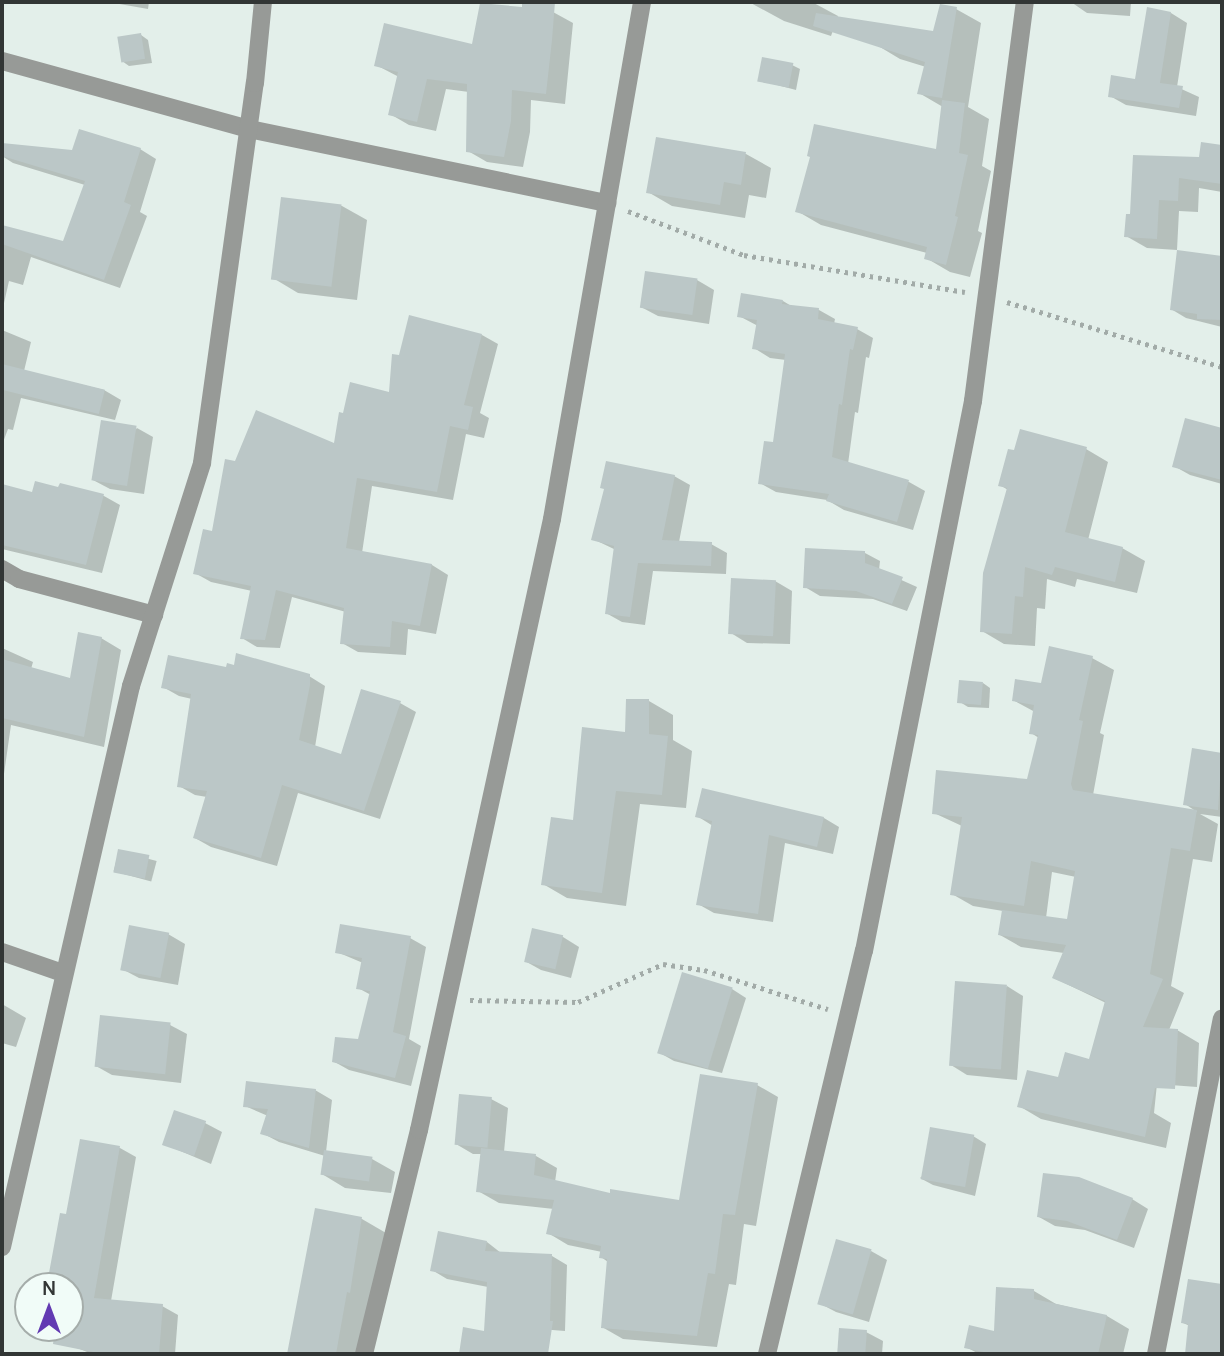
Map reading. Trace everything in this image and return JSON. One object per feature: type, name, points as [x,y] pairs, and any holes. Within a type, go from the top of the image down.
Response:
[{"type":"street","points":[[2,1247],[131,686],[202,463],[249,130],[263,2]]},
{"type":"street","points":[[364,1354],[448,1000],[552,519],[642,2]]},
{"type":"street","points":[[767,1354],[849,1016],[973,401],[1025,2]]},
{"type":"street","points":[[2,61],[249,130],[607,203]]},
{"type":"street","points":[[2,569],[10,577],[154,615]]},
{"type":"street","points":[[2,952],[63,974]]},
{"type":"street","points":[[1156,1354],[1222,1018]]},
{"type":"path","points":[[607,203],[744,255],[987,296],[1222,367]]},
{"type":"path","points":[[448,1000],[578,1002],[663,964],[704,970],[849,1016]]},
{"type":"building","points":[[522,2],[555,2],[546,94],[512,90],[511,121],[504,157],[466,152],[467,84],[427,79],[417,122],[388,115],[398,72],[374,66],[384,23],[472,44],[480,3],[522,7]]},
{"type":"building","points":[[940,4],[957,7],[942,98],[917,94],[925,62],[813,26],[816,13],[933,31]]},
{"type":"building","points":[[1147,7],[1171,12],[1160,83],[1183,86],[1179,108],[1108,97],[1111,75],[1135,79]]},
{"type":"building","points":[[141,33],[145,59],[121,62],[117,37]]},
{"type":"building","points":[[762,57],[793,63],[789,88],[757,82]]},
{"type":"building","points":[[942,100],[965,103],[959,153],[968,155],[955,216],[958,217],[946,265],[924,259],[927,247],[795,212],[810,157],[807,156],[814,124],[936,149]]},
{"type":"building","points":[[79,129],[141,148],[124,202],[131,205],[104,280],[2,244],[2,225],[63,241],[85,181],[2,156],[2,143],[72,150]]},
{"type":"building","points":[[656,137],[746,152],[741,185],[724,182],[720,205],[646,193]]},
{"type":"building","points":[[1201,142],[1222,145],[1222,184],[1179,178],[1178,201],[1159,200],[1157,239],[1124,237],[1126,214],[1130,214],[1133,155],[1199,157]]},
{"type":"building","points":[[281,197],[342,204],[331,287],[271,279]]},
{"type":"building","points":[[1177,250],[1222,256],[1222,320],[1197,319],[1197,314],[1170,310]]},
{"type":"building","points":[[645,271],[697,278],[692,315],[640,308]]},
{"type":"building","points":[[741,293],[783,300],[782,304],[819,308],[818,319],[858,327],[853,350],[850,349],[842,405],[839,404],[832,457],[909,480],[897,522],[826,501],[829,494],[758,484],[764,441],[773,442],[785,354],[752,349],[757,320],[737,317]]},
{"type":"building","points":[[409,315],[482,334],[464,405],[473,407],[468,430],[450,426],[437,492],[357,478],[346,548],[432,564],[420,626],[392,621],[390,647],[340,644],[344,608],[276,590],[265,640],[240,639],[251,586],[193,574],[203,529],[212,531],[225,459],[235,461],[256,410],[334,443],[339,412],[343,413],[350,382],[389,392],[392,354],[399,355]]},
{"type":"building","points":[[2,364],[105,390],[99,414],[2,390]]},
{"type":"building","points":[[1185,418],[1222,428],[1222,480],[1172,467]]},
{"type":"building","points":[[101,420],[137,426],[127,486],[91,480]]},
{"type":"building","points":[[1020,429],[1087,447],[1065,532],[1123,547],[1115,582],[1055,567],[1052,575],[1025,567],[1023,597],[1015,596],[1012,634],[980,632],[983,573],[1007,488],[998,486],[1008,449],[1014,450]]},
{"type":"building","points":[[606,461],[675,475],[662,540],[712,542],[711,566],[638,563],[630,617],[605,614],[614,546],[591,540],[604,489],[600,488]]},
{"type":"building","points":[[35,481],[58,487],[60,483],[104,494],[86,565],[2,545],[2,484],[32,492]]},
{"type":"building","points":[[805,548],[865,551],[865,563],[903,577],[892,604],[856,591],[803,588]]},
{"type":"building","points":[[731,578],[776,580],[773,636],[728,634]]},
{"type":"building","points":[[78,632],[102,637],[84,737],[2,718],[2,659],[70,678]]},
{"type":"building","points":[[1049,646],[1093,656],[1079,720],[1083,721],[1071,784],[1073,790],[1197,810],[1190,851],[1171,848],[1150,974],[1163,979],[1143,1027],[1178,1029],[1175,1089],[1155,1088],[1145,1137],[1017,1107],[1027,1070],[1058,1077],[1065,1052],[1089,1059],[1105,1001],[1052,978],[1066,945],[998,935],[1002,910],[1067,919],[1075,871],[1031,861],[1024,906],[950,895],[962,817],[932,814],[936,770],[1027,779],[1038,735],[1029,734],[1034,705],[1012,701],[1015,679],[1041,683]]},
{"type":"building","points":[[236,653],[310,674],[299,740],[341,754],[361,689],[401,701],[364,811],[282,785],[261,858],[193,838],[207,791],[177,787],[191,694],[161,688],[168,655],[226,667],[227,663],[234,665]]},
{"type":"building","points":[[959,680],[983,682],[981,705],[957,703]]},
{"type":"building","points":[[626,699],[649,699],[649,734],[668,736],[662,795],[616,791],[602,893],[541,885],[551,817],[573,820],[582,727],[625,732]]},
{"type":"building","points":[[1192,748],[1222,753],[1218,810],[1183,805]]},
{"type":"building","points":[[702,788],[824,817],[817,847],[769,835],[758,914],[696,905],[712,821],[695,817]]},
{"type":"building","points":[[118,849],[149,855],[145,879],[113,873]]},
{"type":"building","points":[[340,924],[411,936],[393,1032],[406,1036],[395,1078],[332,1062],[335,1037],[358,1039],[370,991],[356,989],[362,958],[335,953]]},
{"type":"building","points":[[129,925],[169,933],[160,978],[120,970]]},
{"type":"building","points":[[532,928],[563,935],[555,969],[524,962]]},
{"type":"building","points":[[682,972],[733,987],[708,1069],[657,1053]]},
{"type":"building","points":[[955,981],[1007,985],[1001,1069],[949,1066]]},
{"type":"building","points":[[100,1015],[171,1022],[165,1074],[95,1067]]},
{"type":"building","points":[[700,1074],[758,1083],[735,1215],[723,1214],[715,1274],[708,1273],[697,1336],[601,1328],[607,1259],[599,1258],[601,1246],[546,1234],[554,1200],[476,1192],[481,1148],[536,1154],[534,1175],[610,1193],[610,1189],[679,1200]]},
{"type":"building","points":[[246,1081],[316,1089],[309,1148],[260,1134],[268,1109],[243,1107]]},
{"type":"building","points":[[459,1094],[492,1097],[487,1148],[455,1145]]},
{"type":"building","points":[[174,1110],[206,1121],[194,1156],[162,1145]]},
{"type":"building","points":[[930,1127],[974,1135],[965,1187],[921,1179]]},
{"type":"building","points":[[80,1139],[120,1146],[94,1298],[163,1304],[159,1354],[103,1354],[53,1344],[84,1342],[84,1272],[49,1272],[60,1213],[66,1214]]},
{"type":"building","points":[[324,1150],[373,1157],[369,1182],[321,1175]]},
{"type":"building","points":[[1043,1173],[1079,1177],[1133,1198],[1117,1240],[1067,1221],[1037,1217]]},
{"type":"building","points":[[315,1208],[362,1217],[350,1293],[347,1292],[336,1354],[287,1354]]},
{"type":"building","points":[[438,1231],[487,1241],[485,1251],[552,1254],[550,1321],[553,1321],[548,1354],[459,1354],[463,1327],[484,1331],[487,1282],[430,1271]]},
{"type":"building","points":[[836,1239],[872,1249],[853,1315],[817,1304]]},
{"type":"building","points":[[1188,1279],[1222,1284],[1222,1354],[1185,1354],[1188,1324],[1181,1323]]},
{"type":"building","points":[[996,1287],[1034,1289],[1034,1299],[1107,1315],[1098,1354],[993,1354],[964,1348],[969,1325],[994,1331]]},
{"type":"building","points":[[839,1328],[867,1330],[865,1354],[837,1354]]}]
